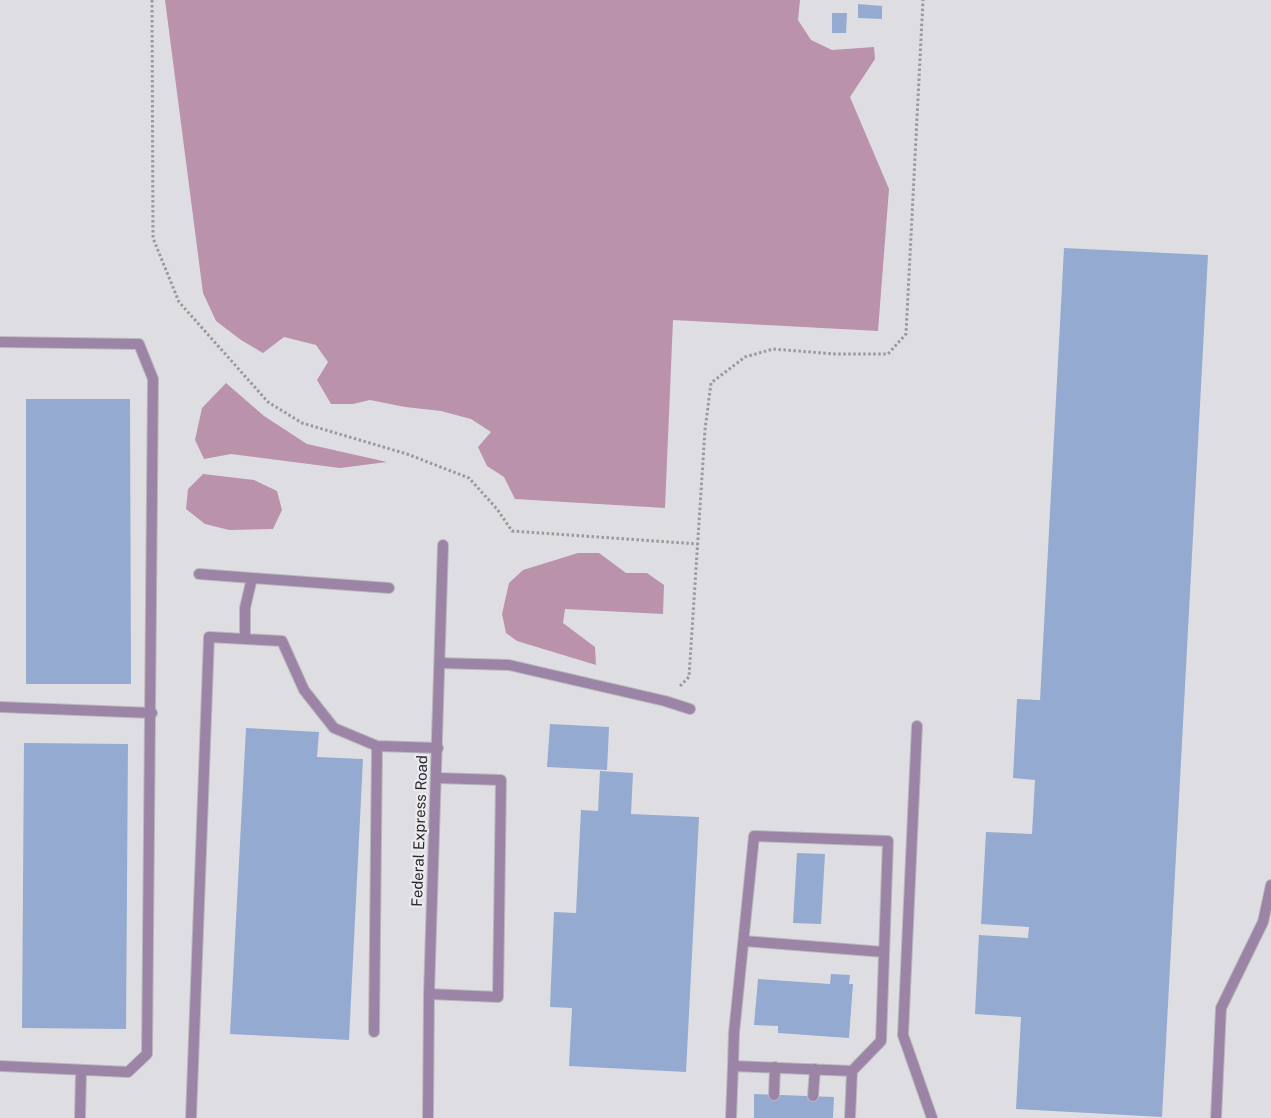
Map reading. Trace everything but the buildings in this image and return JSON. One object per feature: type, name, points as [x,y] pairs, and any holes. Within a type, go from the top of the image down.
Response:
[{"type":"street","points":[[0,342],[139,344],[154,379],[147,1054],[128,1072],[0,1066]]},
{"type":"street","name":"Federal Express Road","points":[[428,1118],[443,545]]},
{"type":"street","points":[[199,574],[389,588]]},
{"type":"street","points":[[245,639],[246,608],[252,578]]},
{"type":"street","points":[[191,1118],[209,637],[282,641],[304,690],[334,728],[377,746],[438,748]]},
{"type":"street","points":[[440,663],[509,665],[664,701],[690,709]]},
{"type":"street","points":[[0,707],[152,712]]},
{"type":"street","points":[[917,726],[903,1035],[932,1118]]},
{"type":"street","points":[[374,1032],[377,746]]},
{"type":"street","points":[[430,994],[498,997],[501,780],[437,778]]},
{"type":"street","points":[[731,1118],[734,1033],[754,836],[888,841],[881,1041],[852,1071],[850,1118]]},
{"type":"street","points":[[1216,1118],[1221,1008],[1263,922],[1271,885]]},
{"type":"street","points":[[744,941],[884,952]]},
{"type":"street","points":[[734,1066],[852,1071]]},
{"type":"street","points":[[774,1095],[775,1067]]},
{"type":"street","points":[[813,1096],[815,1069]]},
{"type":"street","points":[[80,1118],[81,1071]]},
{"type":"path","points":[[152,0],[153,238],[179,302],[268,402],[302,423],[407,454],[470,478],[512,532],[698,544]]},
{"type":"path","points":[[664,701],[690,677],[705,430],[711,383],[744,357],[773,349],[836,354],[888,354],[906,334],[923,0]]},
{"type":"shaded area","points":[[165,0],[800,0],[798,20],[811,40],[832,50],[874,47],[875,59],[850,97],[889,189],[878,331],[673,320],[665,508],[515,499],[504,477],[487,466],[478,447],[491,432],[471,419],[441,411],[405,407],[370,400],[353,404],[331,404],[317,380],[328,362],[316,345],[284,337],[263,353],[241,340],[216,321],[203,293]]},
{"type":"shaded area","points":[[226,383],[264,416],[307,444],[387,462],[340,468],[231,454],[204,459],[195,440],[202,408]]},
{"type":"shaded area","points":[[203,474],[254,480],[277,491],[282,510],[273,529],[229,530],[205,524],[186,509],[188,489]]},
{"type":"shaded area","points":[[578,553],[599,553],[626,573],[647,573],[664,585],[663,614],[565,609],[563,623],[595,647],[596,665],[517,641],[506,633],[502,614],[509,583],[523,570]]}]
